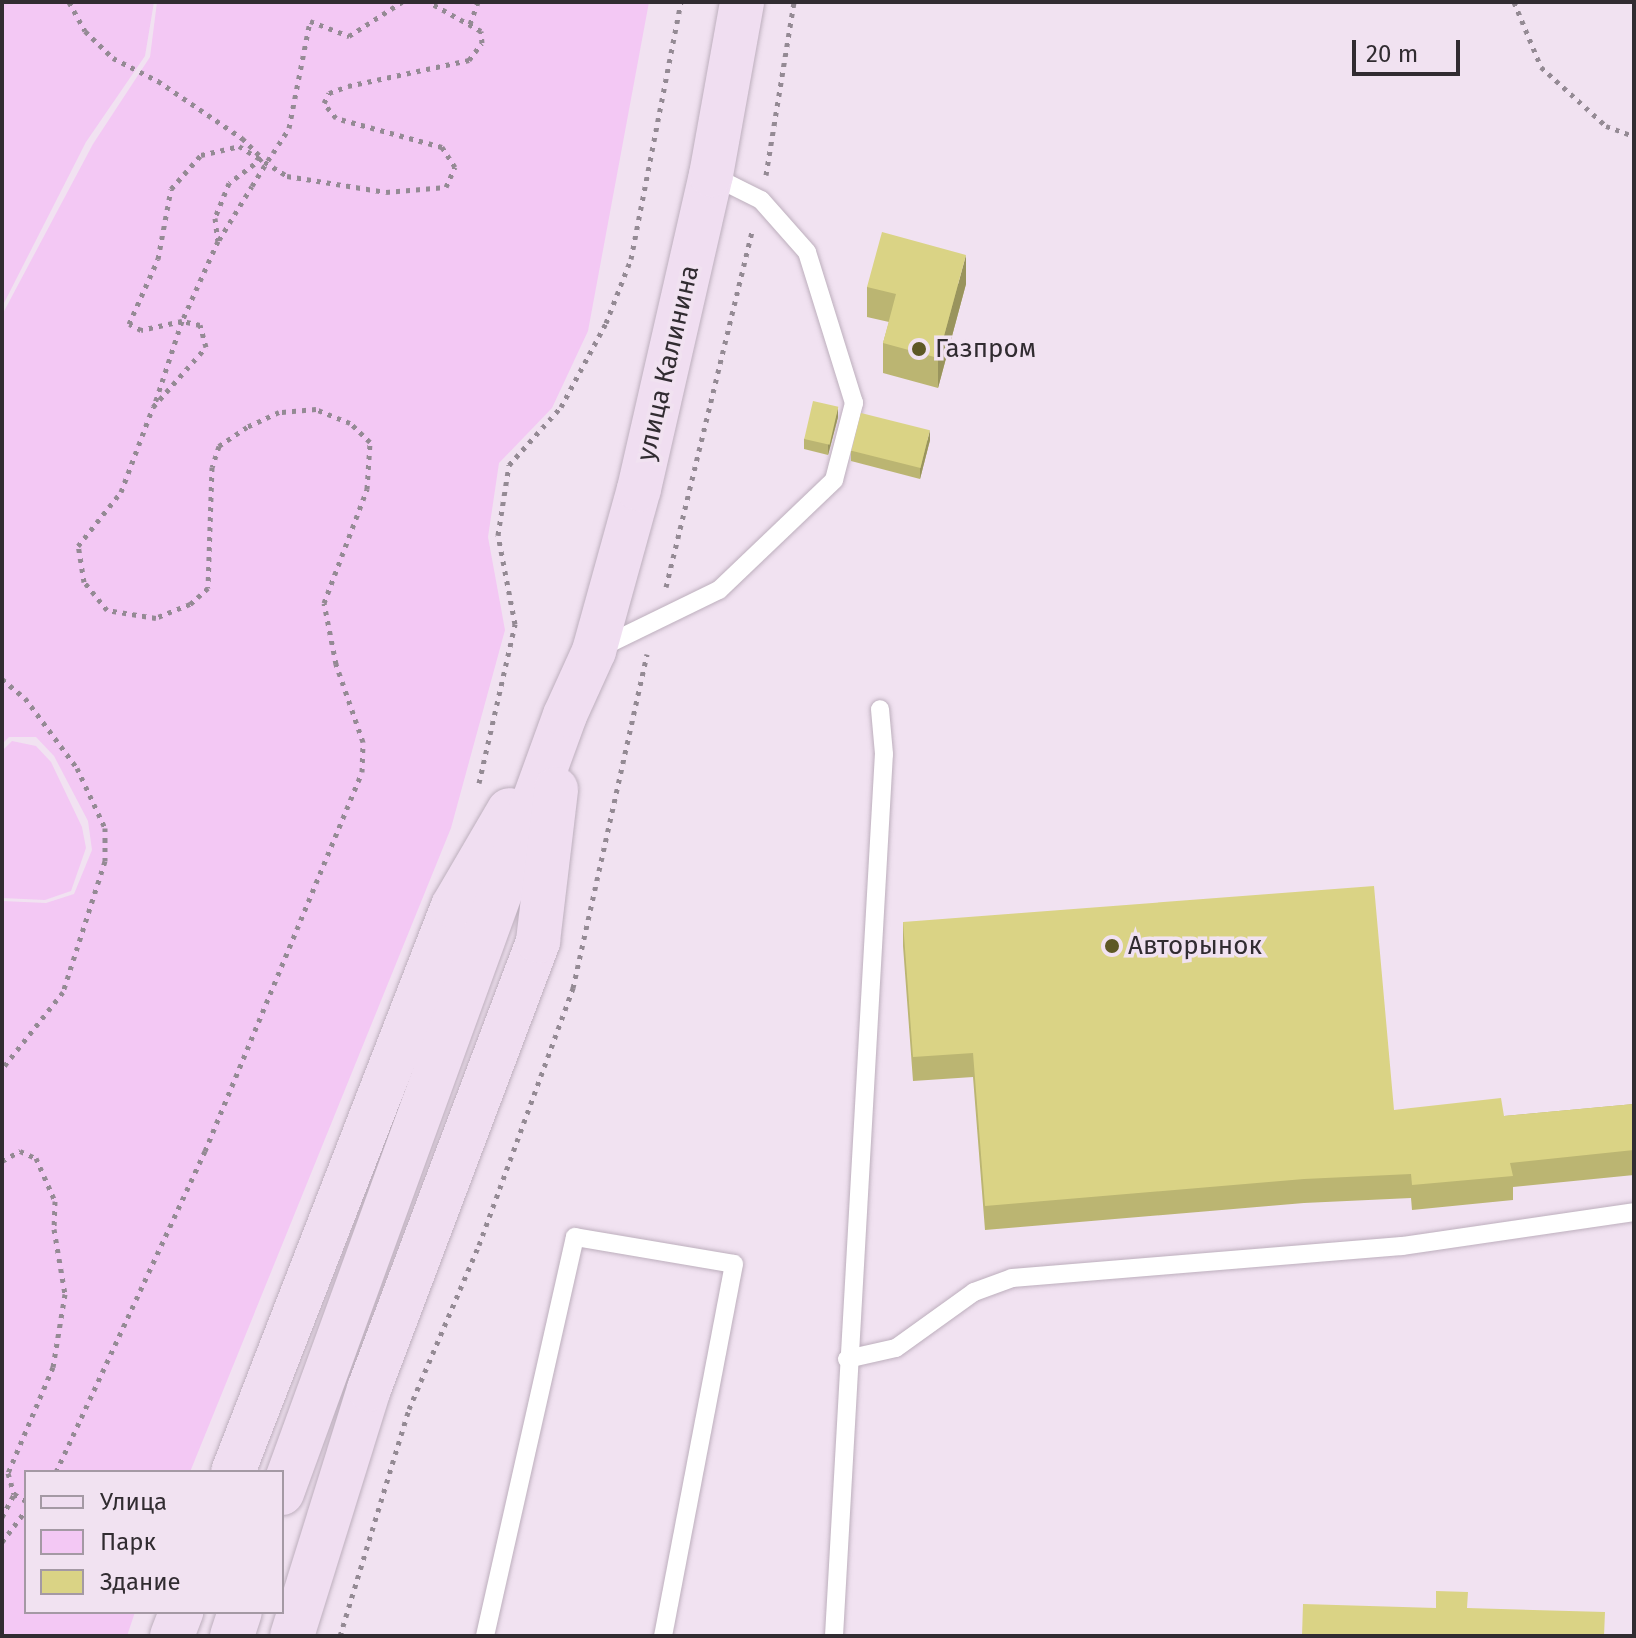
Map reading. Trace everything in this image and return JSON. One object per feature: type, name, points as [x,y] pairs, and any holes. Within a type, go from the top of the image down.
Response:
[{"type":"main road","name":"улица Калинина","points":[[565,715],[594,651],[639,489],[711,175],[742,2]]},
{"type":"main road","points":[[234,1470],[453,906],[565,715]]},
{"type":"main road","points":[[284,1488],[565,715]]},
{"type":"main road","points":[[292,1636],[369,1389],[538,941],[565,715]]},
{"type":"main road","points":[[172,1636],[180,1614]]},
{"type":"main road","points":[[232,1636],[239,1614]]},
{"type":"lane","points":[[594,651],[719,590],[834,480],[854,403],[807,252],[761,200],[711,175]]},
{"type":"lane","points":[[834,1636],[847,1359],[884,770],[880,709]]},
{"type":"lane","points":[[847,1359],[896,1348],[974,1292],[1012,1278],[1402,1246],[1634,1212]]},
{"type":"lane","points":[[485,1636],[575,1237],[734,1264],[663,1636]]},
{"type":"path","points":[[69,2],[85,31],[113,58],[158,81],[242,138],[262,158]]},
{"type":"path","points":[[57,1470],[205,1151],[362,772],[363,742],[336,664],[324,603],[367,489],[370,442],[350,423],[316,409],[279,412],[219,446],[212,467],[208,588],[190,604],[156,618],[107,610],[84,582],[78,546],[121,492],[182,321],[218,241],[289,128],[310,21],[349,36],[402,2]]},
{"type":"path","points":[[153,407],[206,347],[200,325],[182,321],[141,330],[129,324],[158,259],[171,189],[201,155],[239,146],[287,176],[386,192],[446,187],[455,167],[442,147],[431,140],[336,118],[324,103],[329,93],[348,86],[469,60],[482,43],[481,31],[429,2]]},
{"type":"path","points":[[470,24],[478,2]]},
{"type":"path","points":[[478,789],[515,624],[498,535],[509,465],[561,407],[606,323],[631,259],[681,2]]},
{"type":"path","points":[[1514,2],[1541,67],[1606,126],[1634,136]]},
{"type":"path","points":[[218,241],[215,218],[229,183],[262,158]]},
{"type":"path","points":[[2,679],[25,698],[77,768],[105,828],[105,861],[63,992],[2,1069]]},
{"type":"path","points":[[2,1161],[20,1151],[36,1158],[55,1201],[54,1229],[65,1294],[53,1367],[8,1473],[14,1494],[2,1517]]},
{"type":"path","points":[[14,1494],[24,1500]]},
{"type":"path","points":[[2,1542],[24,1513]]},
{"type":"green space","points":[[2,2],[154,2],[145,56],[86,142],[2,307]]},
{"type":"green space","points":[[157,2],[649,2],[588,331],[552,408],[499,463],[488,537],[505,630],[451,828],[191,1470],[24,1470],[24,1614],[134,1614],[127,1636],[2,1636],[2,901],[46,903],[74,894],[92,850],[88,821],[54,756],[36,737],[9,737],[2,744],[2,315],[93,144],[150,57]]},
{"type":"green space","points":[[12,741],[36,746],[51,762],[82,827],[86,848],[71,891],[45,900],[2,898],[2,751]]},
{"type":"building","name":"Газпром","points":[[882,232],[966,255],[938,358],[883,343],[896,294],[867,287]]},
{"type":"building","points":[[813,401],[838,407],[830,445],[804,439]]},
{"type":"building","points":[[861,413],[930,430],[920,468],[852,451]]},
{"type":"building","points":[[1374,886],[1394,1110],[1501,1098],[1504,1116],[1634,1104],[1634,1150],[1510,1163],[1513,1176],[1412,1185],[1411,1174],[1304,1179],[985,1206],[973,1053],[913,1057],[903,922]]},
{"type":"building","points":[[1436,1591],[1468,1592],[1467,1608],[1605,1612],[1604,1636],[1302,1636],[1303,1604],[1436,1608]]},
{"type":"place","name":"Газпром","points":[[919,349]]},
{"type":"place","name":"Авторынок","points":[[1112,946]]}]
